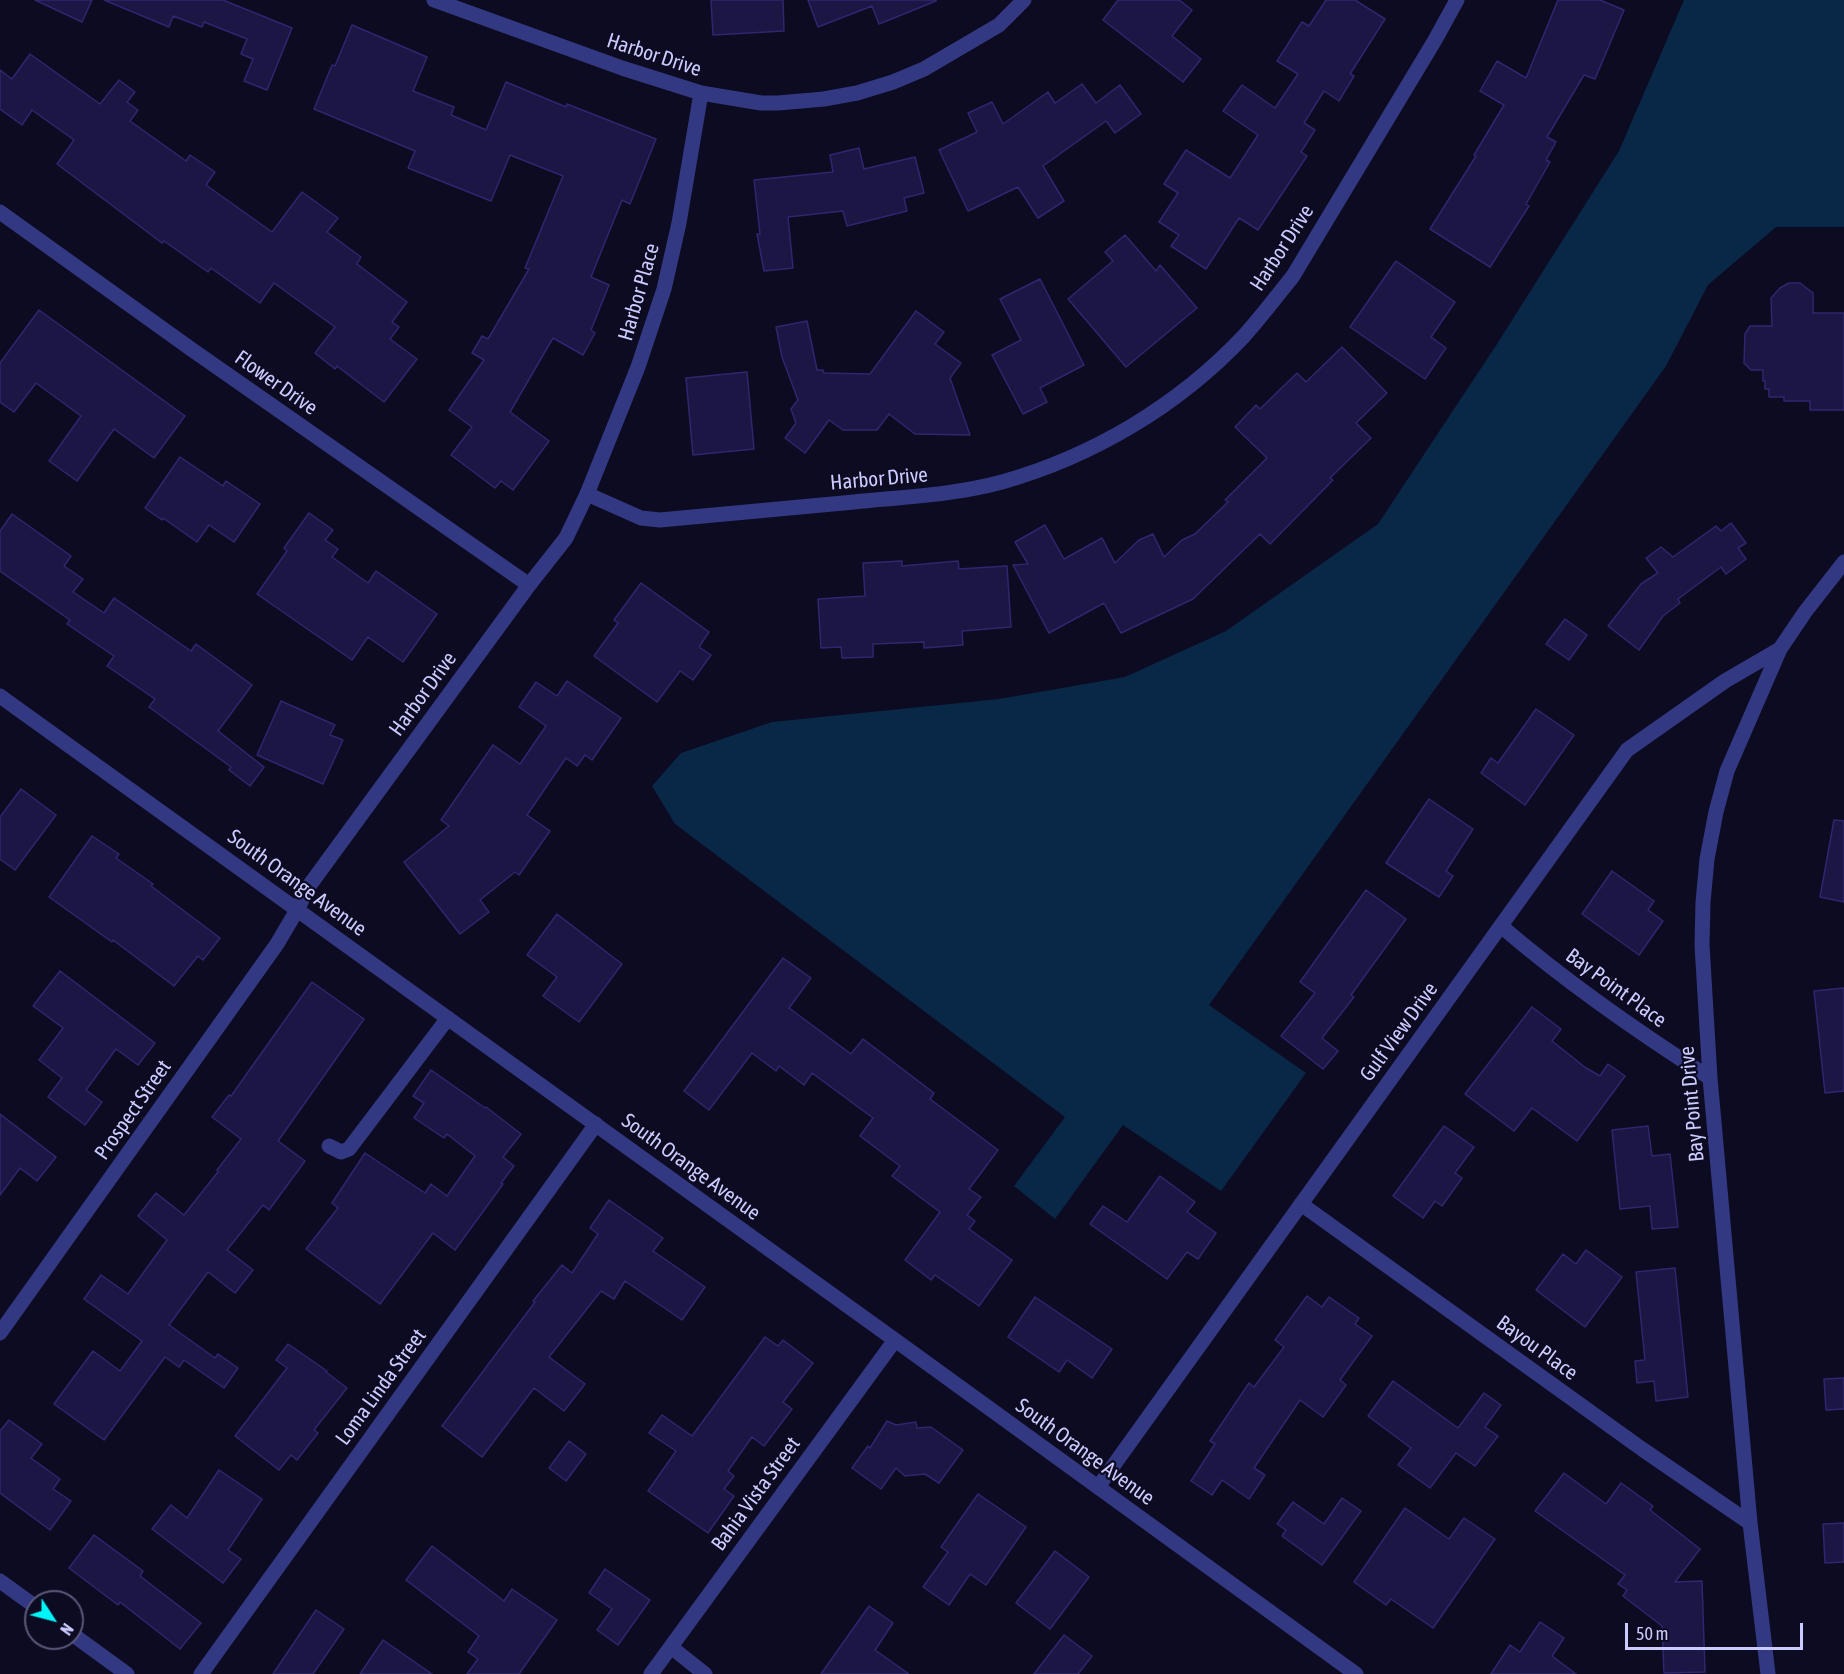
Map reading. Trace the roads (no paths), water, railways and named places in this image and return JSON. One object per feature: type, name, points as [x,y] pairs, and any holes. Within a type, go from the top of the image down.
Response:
[{"type":"street","name":"Harbor Drive","points":[[434,0],[622,68],[701,93],[761,103],[824,99],[857,93],[894,82],[924,69],[999,25],[1024,0]]},
{"type":"street","name":"Harbor Drive","points":[[297,910],[309,886],[566,538],[587,494],[641,518],[660,520],[944,494],[1001,482],[1050,466],[1119,434],[1183,391],[1216,363],[1244,336],[1272,303],[1293,276],[1457,0]]},
{"type":"street","name":"Harbor Place","points":[[587,494],[639,367],[664,289],[679,223],[701,93]]},
{"type":"street","name":"Flower Drive","points":[[0,212],[191,349],[530,585]]},
{"type":"street","name":"Bay Point Drive","points":[[1768,1674],[1750,1523],[1710,1078],[1702,945],[1703,902],[1707,859],[1727,771],[1780,648],[1844,562]]},
{"type":"street","name":"Gulf View Drive","points":[[1098,1487],[1627,750],[1725,681],[1780,648]]},
{"type":"street","name":"South Orange Avenue","points":[[2,702],[596,1124],[1356,1674]]},
{"type":"street","name":"Prospect Street","points":[[0,1333],[278,944],[297,910]]},
{"type":"street","name":"Bay Point Place","points":[[1501,926],[1529,950],[1656,1043],[1710,1078]]},
{"type":"street","points":[[329,1146],[341,1152],[349,1149],[448,1018]]},
{"type":"street","name":"Loma Linda Street","points":[[201,1674],[596,1124]]},
{"type":"street","name":"Bayou Place","points":[[1301,1204],[1642,1449],[1750,1523]]},
{"type":"street","name":"Bahia Vista Street","points":[[651,1674],[895,1340]]},
{"type":"street","points":[[0,1581],[24,1598]]},
{"type":"street","points":[[84,1643],[127,1674]]},
{"type":"street","points":[[671,1647],[705,1674]]},
{"type":"water","points":[[1684,0],[1844,0],[1844,227],[1776,227],[1708,285],[1666,366],[1209,1005],[1306,1073],[1221,1191],[1123,1125],[1055,1219],[1014,1186],[1065,1117],[675,824],[652,786],[681,753],[772,722],[999,699],[1125,677],[1226,631],[1378,524],[1497,344],[1619,151]]}]
